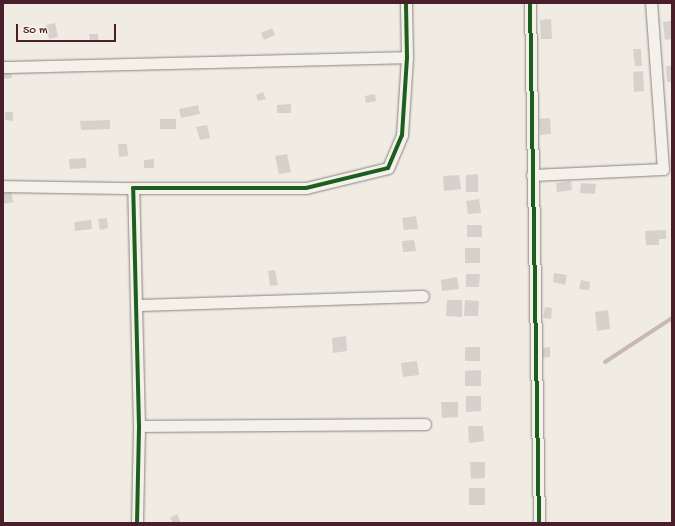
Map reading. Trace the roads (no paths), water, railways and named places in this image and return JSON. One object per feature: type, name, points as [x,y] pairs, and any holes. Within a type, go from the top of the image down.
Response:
[{"type":"street","points":[[3,186],[306,188],[388,168],[402,135],[407,57],[406,3]]},
{"type":"street","points":[[530,3],[539,523]]},
{"type":"street","points":[[532,175],[663,169],[650,3]]},
{"type":"street","points":[[3,67],[407,57]]},
{"type":"street","points":[[133,188],[139,426],[137,523]]},
{"type":"street","points":[[136,305],[423,296]]},
{"type":"street","points":[[139,426],[425,424]]},
{"type":"waterway","points":[[605,362],[672,318]]}]
